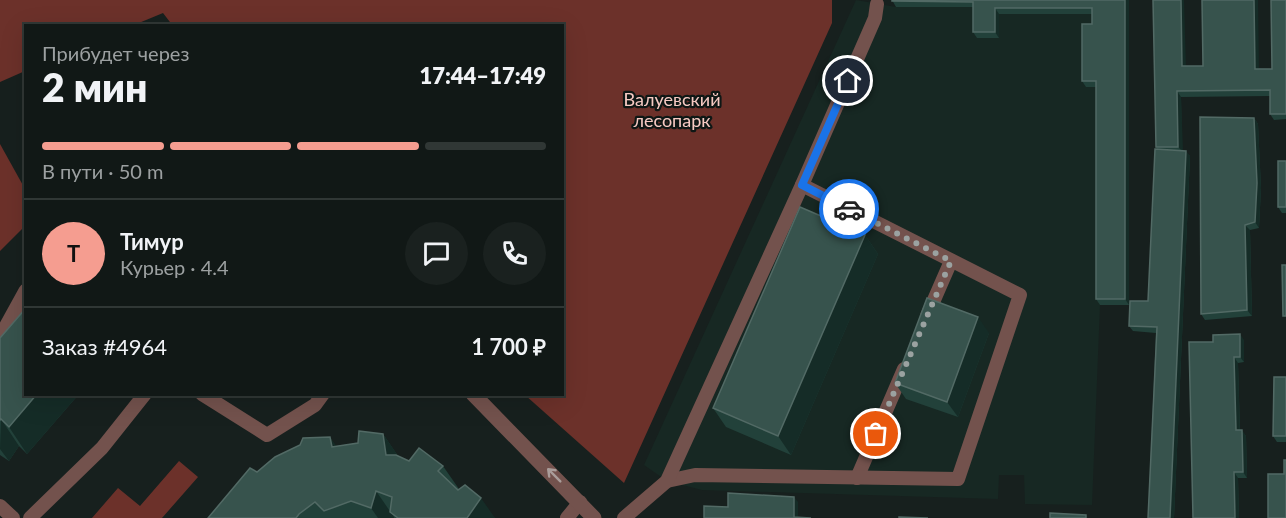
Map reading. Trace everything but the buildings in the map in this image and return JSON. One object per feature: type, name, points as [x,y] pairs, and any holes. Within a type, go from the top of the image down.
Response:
[{"type":"street","points":[[0,338],[24,295]]},
{"type":"street","points":[[475,396],[594,518]]},
{"type":"lane","points":[[624,518],[667,481],[802,185],[875,18],[877,4]]},
{"type":"lane","points":[[667,481],[695,475],[958,479],[1020,295],[802,185]]},
{"type":"lane","points":[[923,326],[951,261]]},
{"type":"lane","points":[[857,478],[909,358]]},
{"type":"lane","points":[[30,518],[102,448],[143,396]]},
{"type":"lane","points":[[205,396],[267,435],[315,405],[322,396]]},
{"type":"lane","points":[[567,518],[580,502]]},
{"type":"lane","points":[[0,506],[13,518]]},
{"type":"shaded area","points":[[856,0],[896,7],[977,7],[999,38],[999,14],[1096,14],[1086,87],[1101,87],[1100,305],[1092,505],[1025,504],[1024,475],[999,475],[998,499],[702,490],[667,481],[644,465]]},
{"type":"green space","name":"Валуевский лесопарк","points":[[0,0],[832,0],[832,23],[624,483],[526,396],[564,396],[564,24],[171,24],[163,13],[136,24],[24,24],[24,71],[0,82]]},
{"type":"green space","points":[[0,144],[24,187],[24,227],[0,251]]},
{"type":"green space","points":[[179,461],[198,477],[162,518],[92,518],[118,488],[140,506]]},
{"type":"way so far","points":[[849,209],[951,261],[876,434]]},
{"type":"route","points":[[848,81],[802,185],[849,209]]}]
